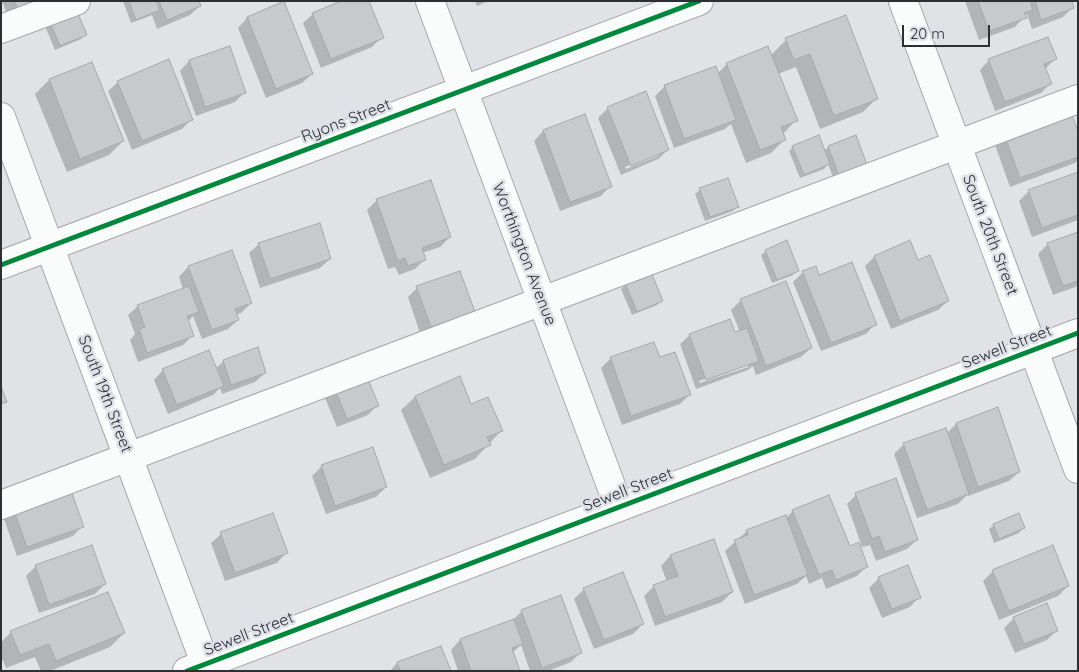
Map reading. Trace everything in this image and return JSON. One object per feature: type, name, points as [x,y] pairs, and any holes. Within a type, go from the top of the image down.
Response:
[{"type":"street","points":[[1,29],[76,1]]},
{"type":"street","name":"Worthington Avenue","points":[[430,1],[619,507]]},
{"type":"street","name":"Ryons Street","points":[[1,265],[699,1]]},
{"type":"street","name":"South 20th Street","points":[[903,1],[1078,469]]},
{"type":"street","points":[[1,505],[1078,98]]},
{"type":"street","name":"South 19th Street","points":[[1,116],[128,457],[200,668]]},
{"type":"street","name":"Sewell Street","points":[[200,668],[1078,333]]},
{"type":"building","points":[[15,1],[35,1],[17,8]]},
{"type":"building","points":[[129,1],[156,1],[160,10],[136,20]]},
{"type":"building","points":[[159,1],[199,1],[201,6],[167,20]]},
{"type":"building","points":[[284,1],[313,74],[276,89],[247,17]]},
{"type":"building","points":[[341,1],[369,1],[384,38],[331,59],[312,13]]},
{"type":"building","points":[[978,1],[1030,1],[1033,10],[1024,13],[1027,18],[989,31]]},
{"type":"building","points":[[1035,1],[1072,1],[1074,8],[1041,20]]},
{"type":"building","points":[[76,9],[87,35],[60,46],[49,20]]},
{"type":"building","points":[[846,15],[878,99],[834,116],[810,54],[794,60],[785,38]]},
{"type":"building","points":[[1048,37],[1057,59],[1044,64],[1052,84],[1005,102],[988,59]]},
{"type":"building","points":[[230,46],[246,93],[205,107],[189,60]]},
{"type":"building","points":[[768,46],[798,121],[781,127],[786,140],[760,150],[726,63]]},
{"type":"building","points":[[169,59],[193,120],[142,141],[117,81]]},
{"type":"building","points":[[92,62],[124,141],[80,159],[49,79]]},
{"type":"building","points":[[716,66],[736,120],[684,139],[664,85]]},
{"type":"building","points":[[646,91],[669,150],[631,166],[607,107]]},
{"type":"building","points":[[1070,110],[1078,131],[1078,157],[1020,178],[1004,134]]},
{"type":"building","points":[[585,114],[612,187],[570,202],[543,130]]},
{"type":"building","points":[[819,135],[830,164],[804,175],[792,146]]},
{"type":"building","points":[[856,135],[867,165],[839,176],[828,146]]},
{"type":"building","points":[[1078,172],[1078,215],[1042,228],[1028,190]]},
{"type":"building","points":[[728,178],[739,207],[710,217],[699,188]]},
{"type":"building","points":[[431,180],[451,237],[422,248],[426,260],[408,266],[405,258],[398,261],[376,199]]},
{"type":"building","points":[[320,223],[331,259],[270,279],[258,243]]},
{"type":"building","points":[[1078,232],[1078,281],[1063,286],[1047,243]]},
{"type":"building","points":[[787,240],[799,271],[777,280],[765,250]]},
{"type":"building","points":[[910,240],[918,260],[930,255],[949,301],[900,321],[874,256]]},
{"type":"building","points":[[232,250],[252,303],[235,309],[239,320],[212,330],[188,266]]},
{"type":"building","points":[[852,262],[877,325],[831,343],[802,271],[816,266],[819,275]]},
{"type":"building","points":[[460,271],[475,312],[431,327],[416,286]]},
{"type":"building","points":[[651,272],[663,301],[637,312],[625,283]]},
{"type":"building","points":[[786,281],[812,348],[766,366],[740,299]]},
{"type":"building","points":[[189,286],[199,312],[187,316],[194,336],[147,353],[139,329],[145,327],[137,305]]},
{"type":"building","points":[[730,319],[735,332],[747,328],[759,361],[706,380],[689,334]]},
{"type":"building","points":[[654,342],[660,357],[675,352],[691,395],[631,416],[610,357]]},
{"type":"building","points":[[258,347],[266,373],[231,385],[223,360]]},
{"type":"building","points":[[209,350],[224,386],[177,405],[162,369]]},
{"type":"building","points":[[366,374],[379,406],[347,419],[334,387]]},
{"type":"building","points":[[460,376],[471,404],[488,397],[503,431],[487,437],[491,445],[444,465],[415,396]]},
{"type":"building","points":[[1,386],[7,402],[1,404]]},
{"type":"building","points":[[998,407],[1020,472],[978,487],[956,423]]},
{"type":"building","points":[[946,428],[969,494],[927,510],[903,443]]},
{"type":"building","points":[[373,447],[387,487],[335,506],[321,465]]},
{"type":"building","points":[[896,478],[918,540],[885,552],[879,536],[872,539],[855,493]]},
{"type":"building","points":[[70,488],[84,527],[27,547],[13,508]]},
{"type":"building","points":[[829,495],[850,546],[859,542],[868,567],[836,580],[832,570],[819,575],[792,510]]},
{"type":"building","points":[[273,513],[288,553],[235,573],[220,532]]},
{"type":"building","points":[[1019,513],[1025,528],[999,539],[993,524]]},
{"type":"building","points":[[786,515],[808,575],[754,595],[734,540],[748,535],[746,530]]},
{"type":"building","points":[[714,539],[733,592],[665,617],[653,585],[678,576],[670,555]]},
{"type":"building","points":[[92,545],[106,584],[49,605],[35,565]]},
{"type":"building","points":[[1053,545],[1069,586],[1009,611],[992,570]]},
{"type":"building","points":[[908,565],[921,598],[892,609],[878,577]]},
{"type":"building","points":[[623,572],[644,624],[604,640],[583,588]]},
{"type":"building","points":[[108,592],[125,633],[56,661],[49,644],[20,655],[10,631]]},
{"type":"building","points":[[561,595],[582,653],[542,668],[521,610]]},
{"type":"building","points":[[1047,603],[1058,631],[1024,644],[1013,617]]},
{"type":"building","points":[[514,619],[523,644],[512,648],[520,671],[471,671],[460,639]]},
{"type":"building","points":[[441,646],[451,671],[400,671],[397,662]]},
{"type":"cycle path","points":[[1,265],[699,1]]},
{"type":"cycle path","points":[[187,671],[1078,333]]}]
